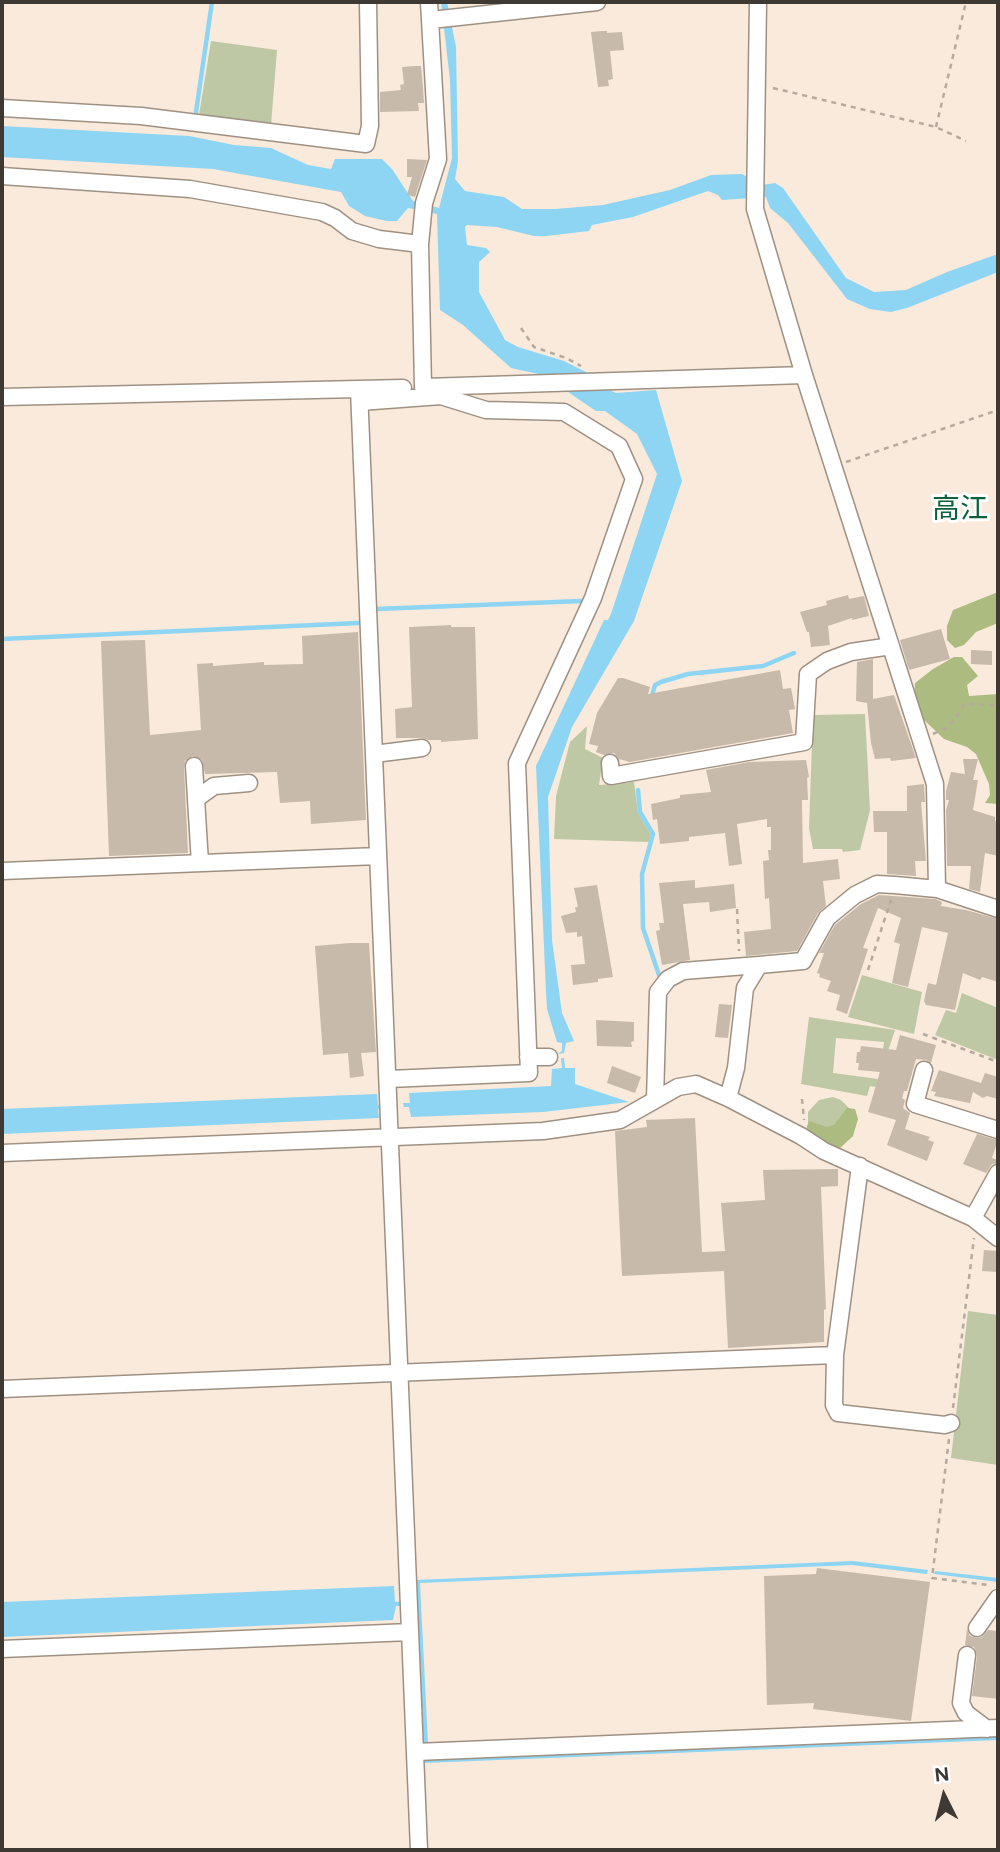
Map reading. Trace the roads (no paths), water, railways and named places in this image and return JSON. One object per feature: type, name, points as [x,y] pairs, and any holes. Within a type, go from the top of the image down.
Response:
[{"type":"street","points":[[2,108],[141,116],[366,144],[370,126],[368,2]]},
{"type":"street","points":[[423,387],[420,244],[425,203],[438,159],[429,2]]},
{"type":"street","points":[[431,20],[597,2]]},
{"type":"street","points":[[758,2],[755,209],[804,375],[935,784],[937,889]]},
{"type":"street","points":[[2,176],[190,189],[322,212],[335,218],[352,232],[379,239],[420,244]]},
{"type":"street","points":[[359,396],[423,387],[804,375]]},
{"type":"street","points":[[359,396],[419,1850]]},
{"type":"street","points":[[2,397],[441,396],[486,410],[564,412],[619,446],[634,479],[593,597],[517,763],[529,1073],[389,1079]]},
{"type":"street","points":[[610,763],[611,776],[804,742],[808,674],[850,652],[891,646]]},
{"type":"street","points":[[374,754],[422,748]]},
{"type":"street","points":[[194,766],[200,863]]},
{"type":"street","points":[[196,799],[214,786],[249,783]]},
{"type":"street","points":[[2,871],[378,856]]},
{"type":"street","points":[[656,1100],[658,992],[668,979],[683,971],[803,961],[827,918],[845,903],[877,884],[937,889],[998,909]]},
{"type":"street","points":[[728,1098],[736,1068],[745,988],[759,965]]},
{"type":"street","points":[[528,1057],[549,1057]]},
{"type":"street","points":[[924,1070],[915,1104],[998,1130]]},
{"type":"street","points":[[2,1153],[543,1130],[620,1120],[678,1087],[696,1084],[802,1136],[824,1151],[973,1219],[998,1238]]},
{"type":"street","points":[[860,1166],[835,1355],[834,1405],[838,1413],[945,1425],[951,1423]]},
{"type":"street","points":[[973,1219],[998,1173]]},
{"type":"street","points":[[2,1389],[835,1355]]},
{"type":"street","points":[[976,1628],[998,1598]]},
{"type":"street","points":[[2,1649],[410,1632]]},
{"type":"street","points":[[967,1655],[961,1703],[966,1713],[993,1728]]},
{"type":"street","points":[[416,1752],[993,1728]]},
{"type":"water","points":[[441,2],[447,2],[456,47],[458,161],[455,179],[465,191],[504,197],[522,209],[555,209],[603,205],[670,190],[711,175],[742,174],[762,185],[775,183],[783,188],[846,278],[874,292],[906,290],[998,254],[998,272],[891,312],[870,309],[847,299],[788,223],[770,208],[766,197],[722,200],[708,191],[633,217],[592,225],[589,231],[546,236],[534,236],[497,227],[465,227],[467,245],[486,248],[490,252],[479,262],[479,292],[505,340],[518,347],[564,361],[586,372],[600,386],[616,393],[656,390],[682,481],[634,621],[572,727],[548,797],[552,940],[562,1013],[574,1041],[566,1043],[564,1053],[557,1054],[562,1051],[562,1043],[557,1042],[547,1009],[536,766],[604,620],[608,620],[611,614],[657,474],[637,434],[605,411],[596,411],[543,375],[511,368],[463,325],[440,310],[437,214],[408,208],[397,221],[387,221],[365,216],[349,206],[341,192],[213,169],[2,157],[2,126],[189,136],[234,145],[271,148],[308,165],[331,169],[335,159],[382,159],[392,169],[413,201],[439,208],[452,158],[450,80]]},
{"type":"water","points":[[561,1058],[564,1058],[565,1068],[575,1068],[575,1084],[629,1102],[543,1112],[411,1117],[409,1107],[404,1107],[403,1103],[410,1103],[409,1093],[551,1086],[552,1069],[562,1068]]},
{"type":"water","points":[[377,1094],[378,1105],[381,1105],[382,1109],[378,1109],[379,1118],[2,1134],[2,1109]]},
{"type":"water","points":[[853,1561],[928,1570],[927,1574],[852,1565],[420,1583],[428,1743],[423,1743],[416,1606],[396,1606],[393,1620],[2,1637],[2,1602],[394,1586],[395,1602],[417,1600],[417,1580]]},
{"type":"water","points":[[935,1571],[998,1578],[998,1582],[934,1574]]},
{"type":"water","points":[[998,1735],[998,1740],[424,1763],[423,1758]]},
{"type":"waterway","points":[[195,119],[212,2]]},
{"type":"waterway","points":[[376,609],[582,601]]},
{"type":"waterway","points":[[2,639],[359,623]]},
{"type":"waterway","points":[[651,699],[655,685],[661,682],[688,674],[763,666],[794,653]]},
{"type":"waterway","points":[[638,790],[640,812],[653,834],[642,874],[643,928],[659,975]]},
{"type":"district","name":"高江","points":[[960,510]]}]
